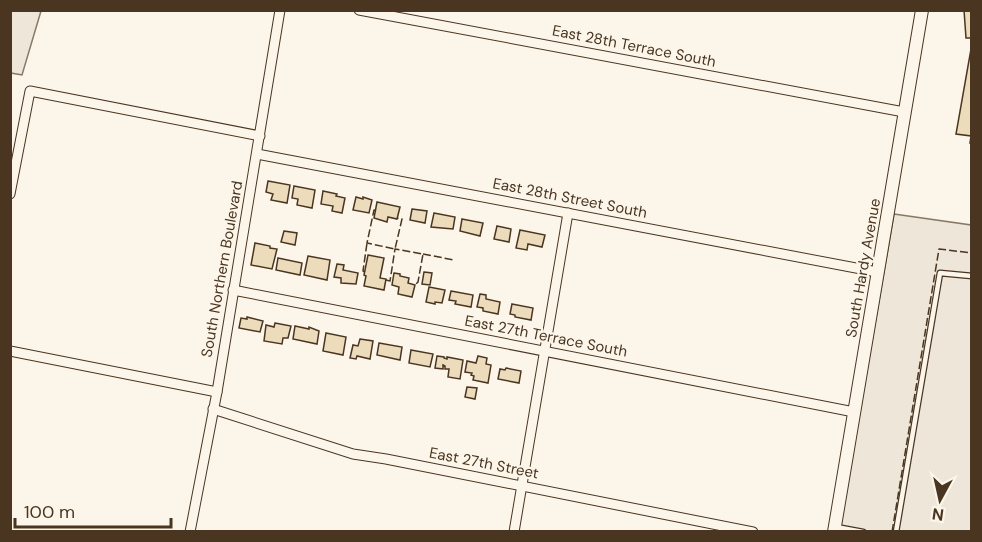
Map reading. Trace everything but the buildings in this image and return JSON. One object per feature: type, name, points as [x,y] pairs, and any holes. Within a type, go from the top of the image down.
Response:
[{"type":"street","name":"South Northern Boulevard","points":[[190,531],[217,392],[280,10]]},
{"type":"street","name":"East 28th Terrace South","points":[[358,10],[904,112]]},
{"type":"street","name":"South Hardy Avenue","points":[[834,529],[922,10]]},
{"type":"street","points":[[10,194],[30,91],[260,135]]},
{"type":"street","name":"East 28th Street South","points":[[257,154],[877,272]]},
{"type":"street","points":[[514,531],[568,213]]},
{"type":"street","name":"East 27th Terrace South","points":[[233,290],[854,412]]},
{"type":"street","points":[[10,351],[217,392]]},
{"type":"street","name":"East 27th Street","points":[[213,409],[353,454],[753,531]]},
{"type":"lane","points":[[896,531],[940,273],[972,276]]},
{"type":"lane","points":[[834,529],[863,531]]},
{"type":"shaded area","points":[[10,11],[41,11],[22,75],[11,73]]},
{"type":"shaded area","points":[[894,214],[971,225],[971,531],[839,532]]},
{"type":"fence","points":[[376,211],[374,210],[367,243],[395,249],[402,219],[397,218]]},
{"type":"fence","points":[[365,272],[363,271],[367,243]]},
{"type":"fence","points":[[386,280],[390,281],[395,249],[423,254],[418,282],[415,285]]},
{"type":"fence","points":[[892,532],[939,249],[972,253]]},
{"type":"fence","points":[[423,254],[454,260]]}]
